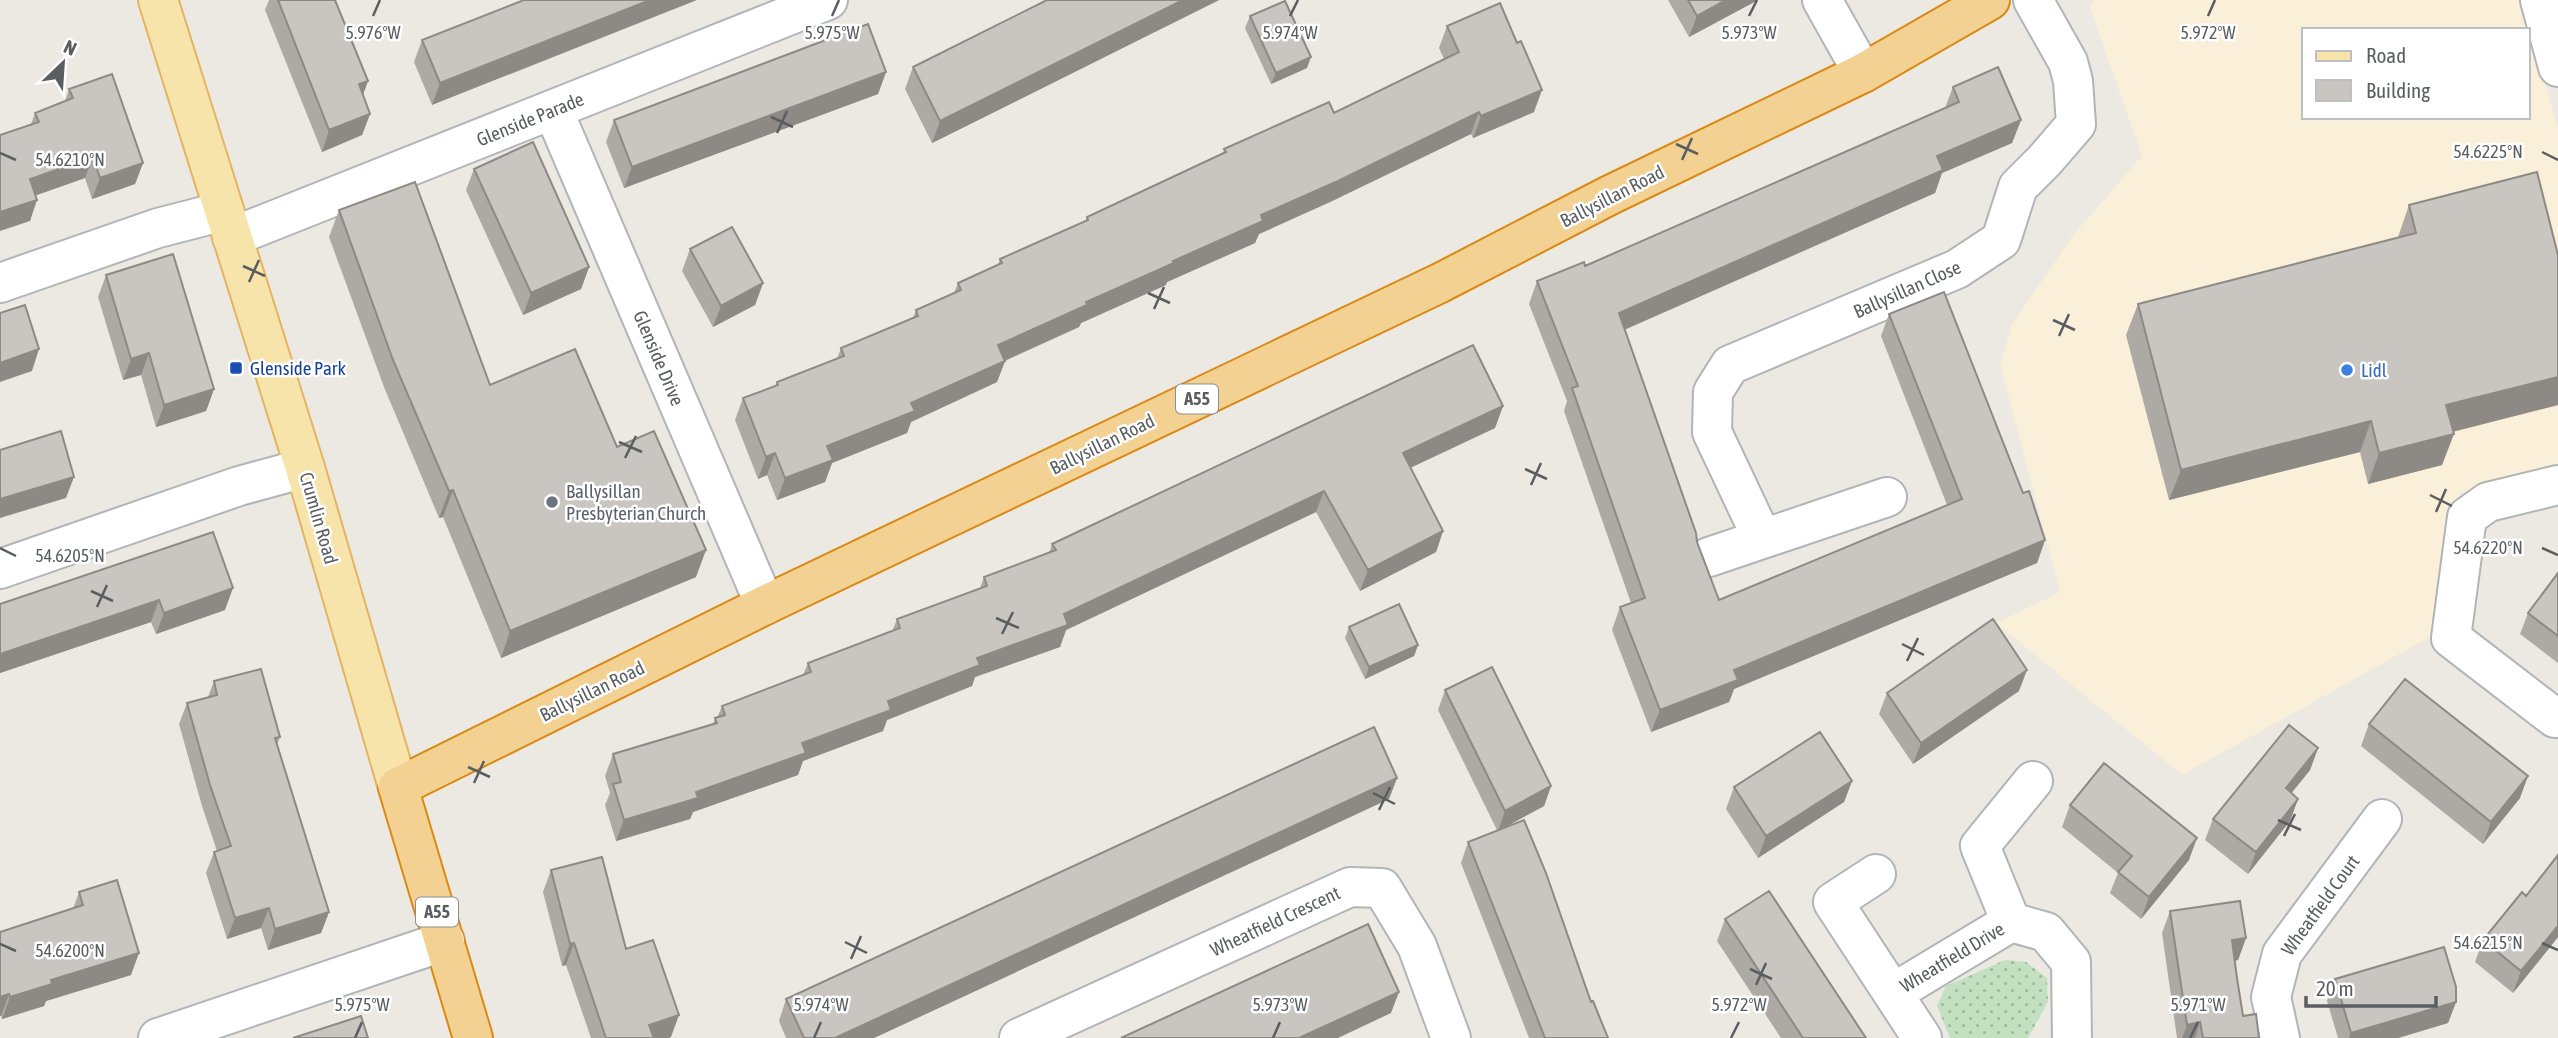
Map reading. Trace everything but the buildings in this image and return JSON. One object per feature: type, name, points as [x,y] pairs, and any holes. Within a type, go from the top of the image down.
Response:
[{"type":"highway","name":"Ballysillan Road","points":[[398,787],[765,605],[1440,284],[1611,195],[1863,73],[1990,0]]},
{"type":"highway","name":"Crumlin Road","points":[[398,787],[473,1038]]},
{"type":"main road","name":"Crumlin Road","points":[[158,0],[305,468],[398,787]]},
{"type":"street","name":"Glenside Parade","points":[[228,224],[553,110],[828,0]]},
{"type":"street","points":[[1822,0],[1863,73]]},
{"type":"street","name":"Ballysillan Close","points":[[1762,538],[1712,432],[1713,392],[1730,365],[1956,269],[2001,240],[2018,187],[2076,124],[2073,81],[2068,62],[2033,0]]},
{"type":"street","points":[[2540,0],[2558,67]]},
{"type":"street","name":"Glenside Drive","points":[[553,110],[765,605]]},
{"type":"street","points":[[0,283],[158,228],[228,224]]},
{"type":"street","points":[[0,569],[239,486],[305,468]]},
{"type":"street","points":[[2556,718],[2451,638],[2467,517],[2488,502],[2558,485]]},
{"type":"street","points":[[1709,557],[1887,497]]},
{"type":"street","name":"Wheatfield Drive","points":[[2011,922],[1980,846],[2033,781]]},
{"type":"street","name":"Wheatfield Court","points":[[2280,1038],[2271,997],[2282,954],[2382,819]]},
{"type":"street","name":"Wheatfield Drive","points":[[1876,874],[1833,902],[1922,1038]]},
{"type":"street","name":"Wheatfield Crescent","points":[[1019,1038],[1350,887],[1382,888],[1417,946],[1451,1038]]},
{"type":"street","name":"Wheatfield Drive","points":[[1893,993],[2011,922],[2046,932],[2071,962],[2072,1038]]},
{"type":"street","points":[[158,1038],[445,941]]},
{"type":"shaded area","points":[[2095,0],[2521,0],[2529,28],[2302,28],[2302,119],[2530,119],[2530,31],[2558,128],[2558,469],[2459,493],[2448,627],[2182,775],[1996,623],[2060,592],[2000,364],[2012,325],[2073,235],[2142,156],[2090,7]]},
{"type":"green space","points":[[2005,960],[2026,962],[2047,978],[2048,1002],[2028,1038],[1950,1038],[1937,1006],[1946,986]]},
{"type":"place","name":"Glenside Park","points":[[236,368]]},
{"type":"place","name":"Lidl","points":[[2347,370]]},
{"type":"place","name":"Ballysillan Presbyterian Church","points":[[552,502]]}]
